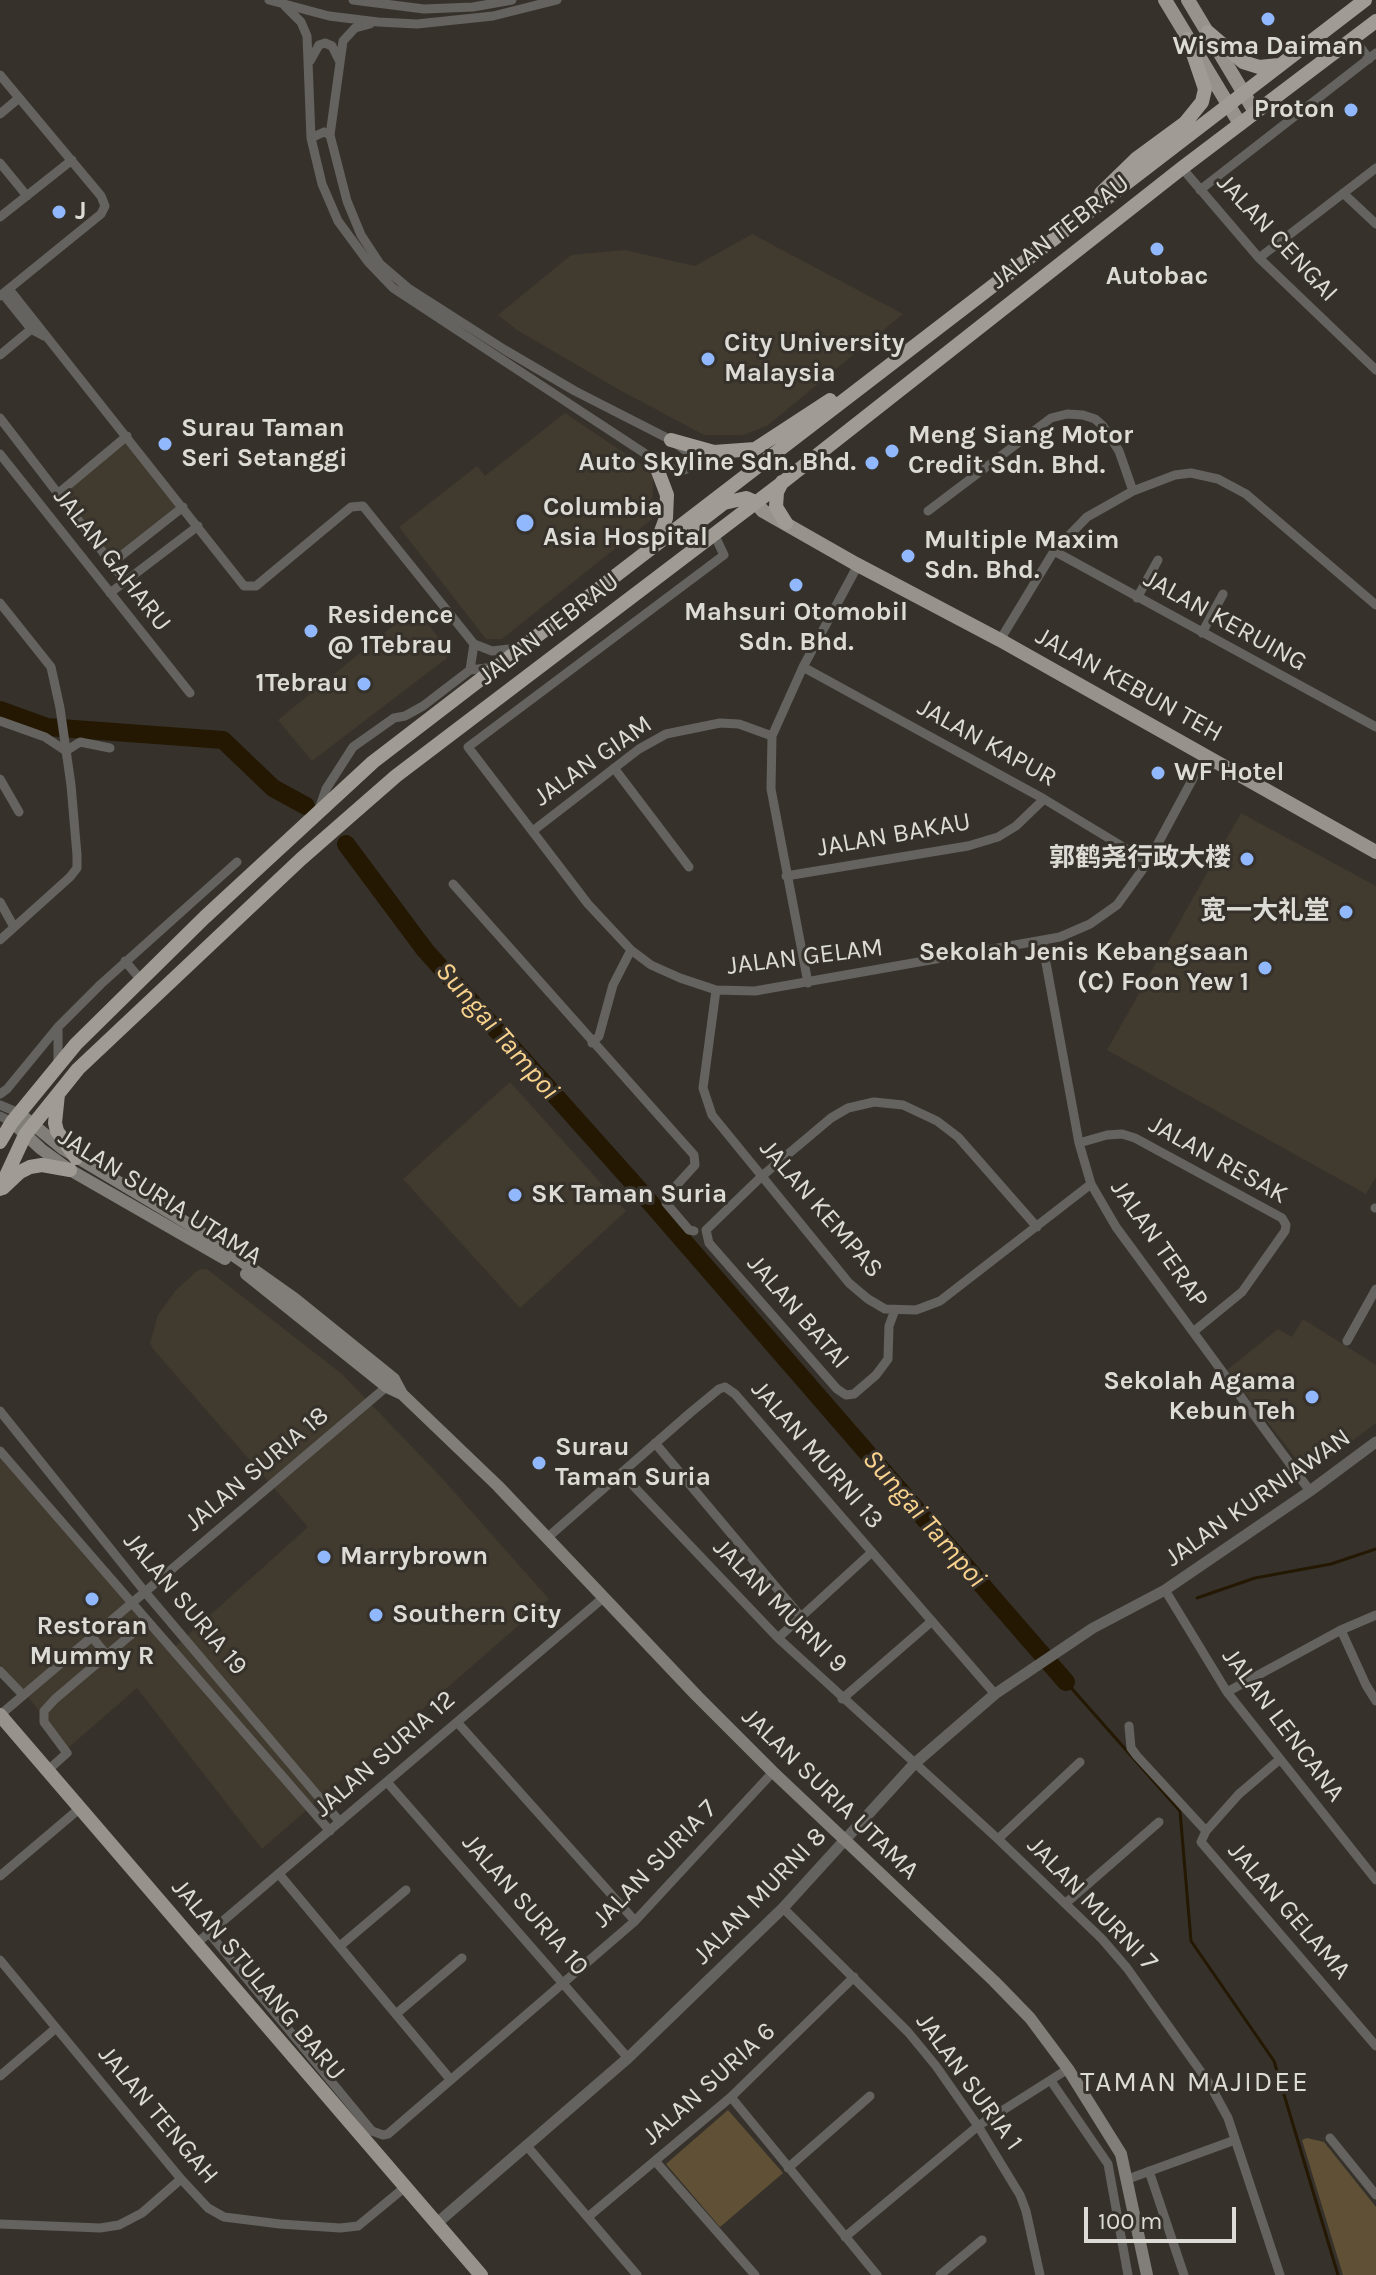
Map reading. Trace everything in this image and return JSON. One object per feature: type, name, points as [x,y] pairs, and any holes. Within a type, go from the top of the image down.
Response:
[{"type":"highway","name":"JALAN TEBRAU","points":[[0,1142],[10,1117],[141,980],[373,762],[1365,0]]},
{"type":"highway","name":"JALAN TEBRAU","points":[[0,1190],[29,1130],[78,1069],[162,987],[396,776],[783,482],[1182,168],[1376,21]]},
{"type":"highway","points":[[1208,32],[1243,62],[1259,67],[1281,64]]},
{"type":"highway","points":[[1078,221],[1128,167],[1185,123],[1202,102],[1205,89],[1188,39]]},
{"type":"highway","points":[[671,440],[714,452],[755,449],[910,350]]},
{"type":"highway","points":[[653,458],[667,495],[666,518],[657,542]]},
{"type":"highway","points":[[597,589],[625,578],[724,503],[751,506],[752,475],[759,463]]},
{"type":"highway","points":[[783,482],[777,492],[776,507],[786,523]]},
{"type":"highway","points":[[0,1190],[30,1167],[73,1164],[55,1123],[58,1094]]},
{"type":"main road","points":[[1165,0],[1240,124]]},
{"type":"main road","points":[[1188,0],[1255,112]]},
{"type":"main road","name":"JALAN KEBUN TEH","points":[[751,506],[1000,640],[1376,852]]},
{"type":"main road","name":"JALAN KEBUN TEH","points":[[751,506],[831,559],[857,564]]},
{"type":"main road","name":"JALAN SURIA UTAMA","points":[[10,1117],[73,1164],[234,1264],[390,1383],[489,1477],[773,1772],[994,1981],[1030,2018],[1068,2069],[1121,2154],[1147,2275]]},
{"type":"main road","name":"JALAN STULANG BARU","points":[[0,1715],[481,2275]]},
{"type":"street","points":[[269,0],[329,16],[378,22],[455,22],[506,14],[557,0]]},
{"type":"street","points":[[353,0],[424,9],[473,7],[512,0]]},
{"type":"street","points":[[281,4],[301,22],[307,36],[311,138],[322,184],[338,221],[369,263],[393,288],[653,458],[676,470],[691,467],[693,463],[689,453],[671,440],[575,391],[505,350],[408,288],[380,264],[361,235],[347,201],[330,135],[343,41],[355,28],[378,22]]},
{"type":"street","points":[[1200,190],[1372,56],[1354,38]]},
{"type":"street","points":[[310,62],[314,51],[325,43],[332,46],[339,60]]},
{"type":"street","points":[[0,75],[101,196],[105,206],[101,214],[4,293],[127,436],[244,586],[256,586],[351,507],[363,506],[474,644],[492,651],[521,647]]},
{"type":"street","points":[[0,114],[19,98]]},
{"type":"street","points":[[311,138],[324,132],[330,135]]},
{"type":"street","points":[[2,212],[72,160]]},
{"type":"street","points":[[0,163],[27,196]]},
{"type":"street","name":"JALAN CENGAI","points":[[1182,168],[1259,258],[1376,370]]},
{"type":"street","points":[[1259,258],[1376,168]]},
{"type":"street","points":[[1343,193],[1376,224]]},
{"type":"street","points":[[0,355],[34,326]]},
{"type":"street","points":[[928,511],[1040,425],[1067,414],[1095,419],[1103,426],[1119,451],[1133,491]]},
{"type":"street","points":[[0,418],[60,492],[125,581]]},
{"type":"street","points":[[60,492],[127,436]]},
{"type":"street","name":"JALAN GAHARU","points":[[0,454],[190,693]]},
{"type":"street","points":[[1000,640],[1054,551],[1087,517],[1133,491],[1175,475],[1191,473],[1218,479],[1246,494],[1376,605]]},
{"type":"street","points":[[112,563],[183,507]]},
{"type":"street","points":[[110,593],[198,526]]},
{"type":"street","name":"JALAN GELAM","points":[[714,534],[724,555],[468,747],[588,904],[631,950],[651,965],[716,990],[755,991],[1060,937],[1090,924],[1117,905],[1148,862],[1205,756]]},
{"type":"street","name":"JALAN KERUING","points":[[1054,551],[1376,727]]},
{"type":"street","points":[[1137,598],[1158,560]]},
{"type":"street","points":[[808,983],[771,789],[772,736],[803,667],[857,564]]},
{"type":"street","points":[[1202,633],[1223,594]]},
{"type":"street","points":[[0,603],[51,667],[73,799],[77,868],[0,940]]},
{"type":"street","points":[[470,670],[474,644]]},
{"type":"street","points":[[318,812],[326,789],[345,755],[353,747],[394,718],[423,706],[470,670],[494,667]]},
{"type":"street","name":"JALAN KAPUR","points":[[803,667],[1044,799],[1148,862]]},
{"type":"street","points":[[0,721],[66,748]]},
{"type":"street","name":"JALAN GIAM","points":[[534,830],[614,768],[666,734],[703,725],[739,724],[772,736]]},
{"type":"street","points":[[66,748],[80,742],[110,748]]},
{"type":"street","points":[[614,768],[689,867]]},
{"type":"street","points":[[0,779],[19,812]]},
{"type":"street","name":"JALAN BAKAU","points":[[786,876],[968,846],[998,837],[1016,826],[1044,799]]},
{"type":"street","points":[[0,1094],[58,1027],[125,961],[237,862]]},
{"type":"street","points":[[453,884],[694,1155],[695,1165],[666,1197],[666,1203],[689,1230],[694,1231]]},
{"type":"street","points":[[0,902],[14,927]]},
{"type":"street","points":[[192,902],[205,917]]},
{"type":"street","name":"JALAN TERAP","points":[[1042,941],[1079,1143],[1091,1184],[1116,1227],[1310,1491]]},
{"type":"street","points":[[592,1043],[599,1036],[613,985],[631,950]]},
{"type":"street","points":[[125,961],[141,980]]},
{"type":"street","name":"JALAN KEMPAS","points":[[716,990],[703,1088],[712,1115],[849,1283],[885,1309],[916,1310],[940,1301],[1091,1184]]},
{"type":"street","points":[[58,1027],[58,1066]]},
{"type":"street","points":[[762,1176],[831,1118],[848,1108],[874,1102],[903,1105],[937,1121],[958,1137],[1037,1227]]},
{"type":"street","points":[[0,1105],[10,1117]]},
{"type":"street","name":"JALAN RESAK","points":[[1079,1143],[1107,1135],[1122,1134],[1135,1138],[1282,1218],[1285,1231],[1242,1292],[1193,1332]]},
{"type":"street","name":"JALAN BATAI","points":[[762,1176],[712,1223],[705,1237],[837,1389],[846,1395],[854,1394],[876,1375],[888,1359],[889,1326],[895,1310]]},
{"type":"street","points":[[1347,1341],[1376,1289]]},
{"type":"street","points":[[1366,1307],[1376,1313]]},
{"type":"street","name":"JALAN SURIA 18","points":[[0,1715],[390,1383]]},
{"type":"street","name":"JALAN MURNI 13","points":[[547,1538],[655,1443],[725,1387],[731,1390],[995,1694]]},
{"type":"street","name":"JALAN SURIA 19","points":[[0,1411],[145,1592],[340,1822]]},
{"type":"street","name":"JALAN KURNIAWAN","points":[[1165,1590],[1376,1442]]},
{"type":"street","points":[[655,1443],[801,1617]]},
{"type":"street","points":[[0,1451],[330,1831]]},
{"type":"street","name":"JALAN MURNI 9","points":[[621,1473],[778,1638],[914,1764]]},
{"type":"street","points":[[778,1638],[872,1552]]},
{"type":"street","name":"JALAN LENCANA","points":[[1165,1590],[1227,1692],[1376,1880]]},
{"type":"street","name":"JALAN MURNI 8","points":[[436,2224],[628,2058],[783,1908],[914,1764],[1013,1680],[1113,1616],[1165,1590]]},
{"type":"street","name":"JALAN SURIA 12","points":[[197,1943],[603,1598]]},
{"type":"street","points":[[1227,1692],[1341,1630],[1376,1615]]},
{"type":"street","points":[[47,1771],[67,1753],[44,1722],[44,1711],[147,1621]]},
{"type":"street","points":[[842,1699],[932,1621]]},
{"type":"street","points":[[1341,1630],[1376,1701]]},
{"type":"street","points":[[92,1637],[106,1654]]},
{"type":"street","points":[[0,1671],[23,1695]]},
{"type":"street","points":[[457,1722],[635,1921]]},
{"type":"street","points":[[1129,1726],[1131,1748],[1206,1831],[1239,1794],[1279,1760]]},
{"type":"street","points":[[998,1839],[1080,1762]]},
{"type":"street","name":"JALAN MURNI 7","points":[[914,1764],[1066,1903],[1102,1939],[1149,1995],[1209,2083],[1228,2118],[1280,2275]]},
{"type":"street","name":"JALAN SURIA 7","points":[[209,1933],[372,2131],[383,2135],[392,2131],[635,1921],[773,1772]]},
{"type":"street","name":"JALAN SURIA 10","points":[[387,1782],[628,2058]]},
{"type":"street","points":[[0,1876],[79,1809]]},
{"type":"street","points":[[1066,1903],[1159,1822]]},
{"type":"street","name":"JALAN GELAMA","points":[[1206,1831],[1201,1842],[1376,2046]]},
{"type":"street","points":[[279,1874],[450,2079]]},
{"type":"street","points":[[340,1946],[406,1890]]},
{"type":"street","name":"JALAN SURIA 1","points":[[783,1908],[922,2047],[978,2126],[1011,2178],[1026,2211],[1040,2275]]},
{"type":"street","points":[[396,2014],[462,1958]]},
{"type":"street","name":"JALAN TENGAH","points":[[0,1960],[208,2208],[224,2217],[340,2228],[365,2222],[404,2188]]},
{"type":"street","name":"JALAN SURIA 6","points":[[588,2217],[731,2097],[854,1977]]},
{"type":"street","points":[[0,2076],[56,2028]]},
{"type":"street","points":[[845,2237],[978,2126],[1068,2069]]},
{"type":"street","points":[[1051,2081],[1108,2164],[1128,2275]]},
{"type":"street","points":[[788,2168],[870,2096]]},
{"type":"street","points":[[731,2097],[877,2275]]},
{"type":"street","points":[[1330,2138],[1376,2195]]},
{"type":"street","points":[[1128,2179],[1235,2140]]},
{"type":"street","points":[[526,2145],[637,2275]]},
{"type":"street","points":[[656,2162],[755,2275]]},
{"type":"street","points":[[1149,2171],[1184,2275]]},
{"type":"street","points":[[0,2224],[86,2228],[119,2225],[142,2213],[181,2179]]},
{"type":"street","points":[[940,2275],[982,2240]]},
{"type":"shaded area","name":"City University Malaysia","points":[[752,234],[903,314],[767,426],[743,435],[704,435],[616,388],[517,330],[498,315],[571,255],[625,250],[695,266]]},
{"type":"shaded area","name":"Columbia Asia Hospital","points":[[565,413],[653,475],[652,519],[502,639],[486,639],[399,527],[477,466],[485,476]]},
{"type":"shaded area","points":[[126,441],[177,506],[112,558],[64,493]]},
{"type":"shaded area","points":[[415,608],[446,647],[447,658],[312,761],[278,720]]},
{"type":"shaded area","name":"Sekolah Jenis Kebangsaan (C) Foon Yew 1","points":[[1241,813],[1376,886],[1376,1177],[1366,1194],[1107,1050]]},
{"type":"shaded area","name":"SK Taman Suria","points":[[510,1082],[626,1211],[520,1308],[403,1179]]},
{"type":"shaded area","points":[[207,1269],[342,1374],[441,1477],[549,1599],[262,1849],[137,1688],[68,1748],[0,1665],[0,1457],[169,1652],[308,1527],[150,1343],[158,1315],[176,1290],[198,1270]]},
{"type":"shaded area","name":"Sekolah Agama Kebun Teh","points":[[1303,1319],[1376,1365],[1376,1423],[1308,1474],[1227,1370],[1278,1329],[1292,1337]]},
{"type":"shaded area","points":[[728,2110],[783,2173],[720,2227],[666,2164]]},
{"type":"shaded area","points":[[1307,2138],[1324,2142],[1376,2207],[1376,2275],[1343,2275],[1302,2140]]},
{"type":"waterway","name":"Sungai Tampoi","points":[[0,710],[47,727],[223,740],[273,788],[306,806]]},
{"type":"waterway","name":"Sungai Tampoi","points":[[346,844],[425,950],[635,1185],[1066,1682]]},
{"type":"waterway","points":[[1197,1598],[1255,1578],[1331,1564],[1376,1549]]},
{"type":"waterway","name":"Sungai Tampoi","points":[[1066,1682],[1180,1811],[1191,1941],[1274,2061],[1338,2275]]},
{"type":"place","name":"Wisma Daiman","points":[[1268,19]]},
{"type":"place","name":"Proton","points":[[1351,110]]},
{"type":"place","name":"J","points":[[59,212]]},
{"type":"place","name":"Autobac","points":[[1157,249]]},
{"type":"place","name":"City University Malaysia","points":[[708,359]]},
{"type":"place","name":"Surau Taman Seri Setanggi","points":[[165,444]]},
{"type":"place","name":"Meng Siang Motor Credit Sdn. Bhd.","points":[[892,451]]},
{"type":"place","name":"Auto Skyline Sdn. Bhd.","points":[[872,463]]},
{"type":"place","name":"Columbia Asia Hospital","points":[[525,523]]},
{"type":"place","name":"Multiple Maxim Sdn. Bhd.","points":[[908,556]]},
{"type":"place","name":"Mahsuri Otomobil Sdn. Bhd.","points":[[796,585]]},
{"type":"place","name":"Residence @ 1Tebrau","points":[[311,631]]},
{"type":"place","name":"1Tebrau","points":[[364,684]]},
{"type":"place","name":"WF Hotel","points":[[1158,773]]},
{"type":"place","name":"郭鹤尧行政大楼","points":[[1247,859]]},
{"type":"place","name":"宽一大礼堂","points":[[1346,912]]},
{"type":"place","name":"Sekolah Jenis Kebangsaan (C) Foon Yew 1","points":[[1265,968]]},
{"type":"place","name":"SK Taman Suria","points":[[515,1195]]},
{"type":"place","name":"Sekolah Agama Kebun Teh","points":[[1312,1397]]},
{"type":"place","name":"Surau Taman Suria","points":[[539,1463]]},
{"type":"place","name":"Marrybrown","points":[[324,1557]]},
{"type":"place","name":"Restoran Mummy R","points":[[92,1599]]},
{"type":"place","name":"Southern City","points":[[376,1615]]},
{"type":"district","name":"TAMAN MAJIDEE","points":[[1195,2083]]}]
